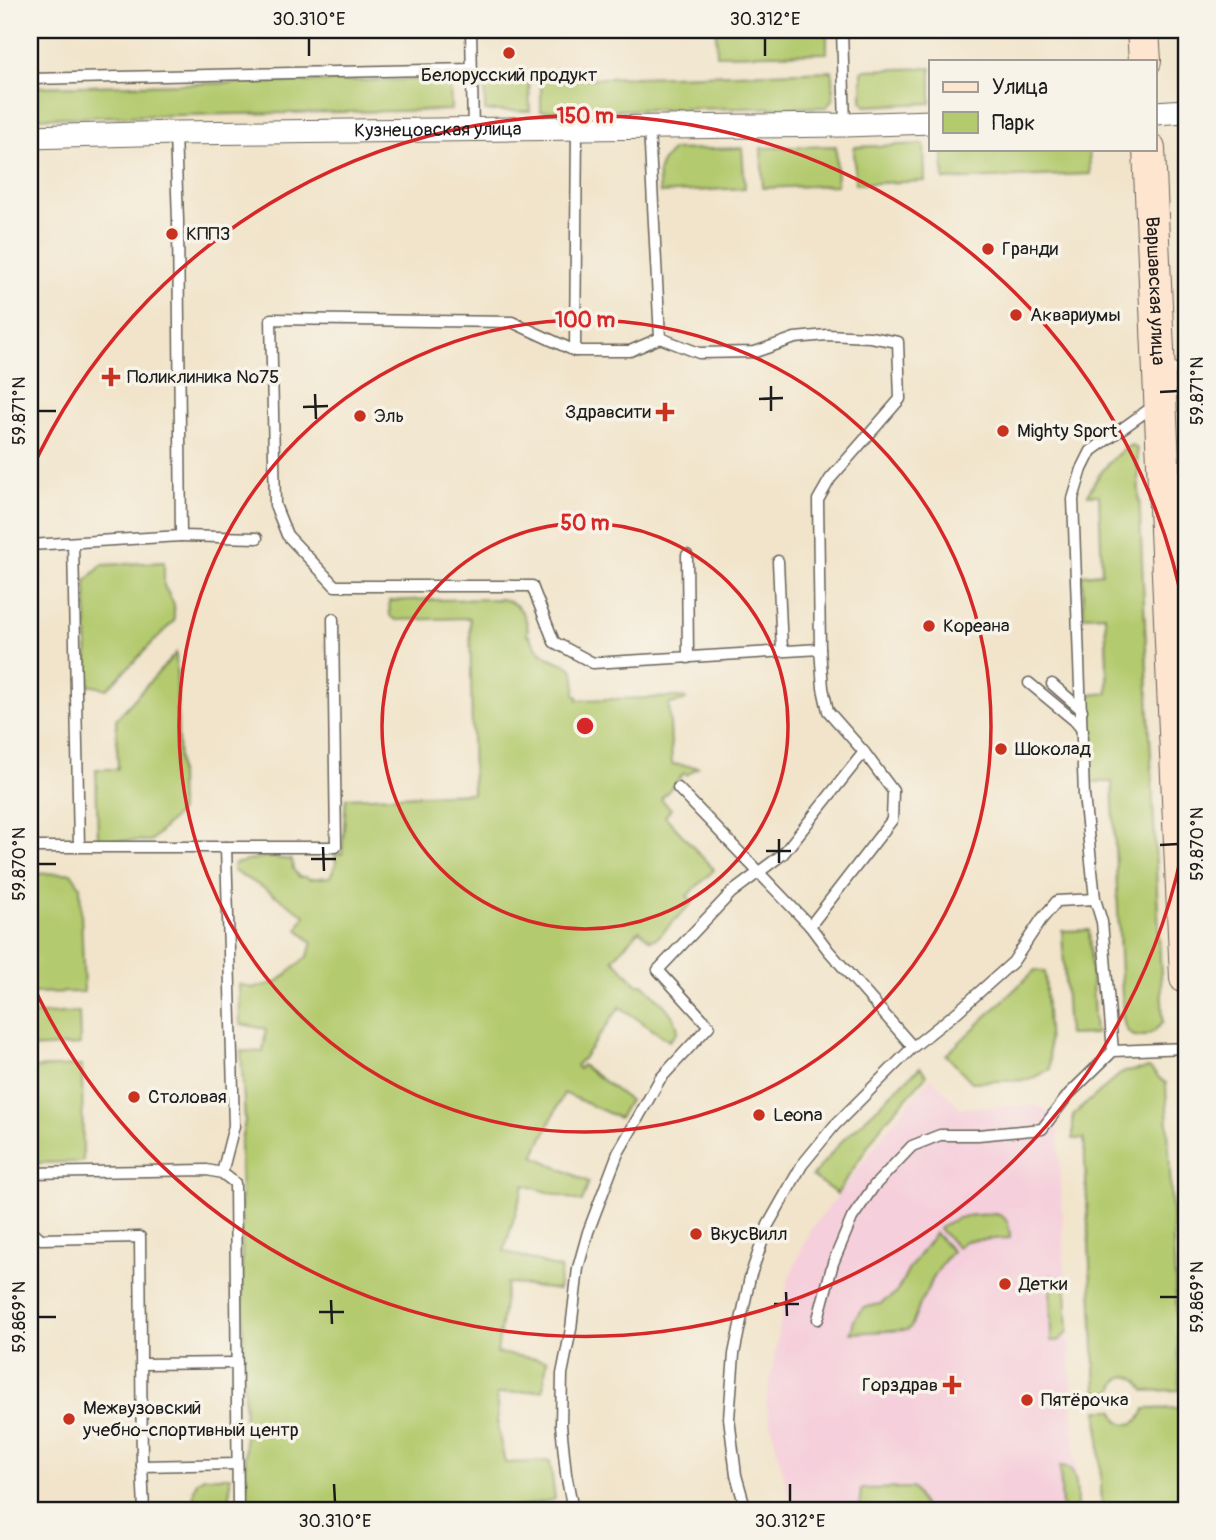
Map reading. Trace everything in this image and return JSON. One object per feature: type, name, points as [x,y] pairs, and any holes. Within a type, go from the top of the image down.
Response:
[{"type":"street","points":[[1143,30],[1145,60]]},
{"type":"street","points":[[1156,113],[1186,111]]},
{"type":"street","name":"Кузнецовская улица","points":[[30,137],[929,122]]},
{"type":"street","name":"Варшавская улица","points":[[1149,150],[1173,369],[1160,401],[1184,854],[1186,978]]},
{"type":"lane","points":[[471,30],[473,130]]},
{"type":"lane","points":[[842,30],[845,125]]},
{"type":"lane","points":[[30,79],[472,69]]},
{"type":"lane","points":[[649,128],[660,338]]},
{"type":"lane","points":[[575,351],[577,129]]},
{"type":"lane","points":[[175,133],[181,536]]},
{"type":"lane","points":[[810,926],[892,820],[893,791],[828,711],[822,688],[818,500],[830,479],[900,399],[898,342],[870,337],[827,335],[795,338],[755,352],[699,352],[660,338],[630,351],[575,351],[512,322],[271,319],[275,505],[287,536],[335,586],[531,586],[554,642],[593,663],[820,649]]},
{"type":"lane","points":[[1113,1051],[1102,922],[1095,899],[1084,795],[1073,499],[1082,469],[1091,451],[1160,401]]},
{"type":"lane","points":[[30,545],[181,536],[257,538]]},
{"type":"lane","points":[[73,543],[79,846]]},
{"type":"lane","points":[[687,555],[688,659]]},
{"type":"lane","points":[[778,561],[782,650]]},
{"type":"lane","points":[[30,847],[336,847],[333,619]]},
{"type":"lane","points":[[1030,683],[1083,731]]},
{"type":"lane","points":[[1052,684],[1082,710]]},
{"type":"lane","points":[[573,1510],[561,1425],[562,1374],[571,1329],[578,1268],[588,1232],[618,1153],[660,1079],[709,1026],[658,970],[731,893],[783,854],[864,752]]},
{"type":"lane","points":[[678,788],[810,926],[913,1047]]},
{"type":"lane","points":[[222,1172],[234,1126],[226,847]]},
{"type":"lane","points":[[746,1510],[736,1475],[729,1418],[734,1354],[750,1278],[768,1226],[802,1165],[834,1126],[913,1047],[957,1013],[1013,962],[1041,919],[1057,901],[1095,899]]},
{"type":"lane","points":[[818,1319],[833,1263],[852,1218],[874,1186],[912,1146],[940,1135],[978,1135],[1042,1129],[1069,1094],[1113,1051],[1186,1048]]},
{"type":"lane","points":[[30,1173],[206,1170],[222,1172],[235,1183],[237,1510]]},
{"type":"lane","points":[[30,1229],[41,1239],[140,1237],[144,1510]]},
{"type":"lane","points":[[142,1364],[237,1363]]},
{"type":"lane","points":[[142,1466],[237,1464]]},
{"type":"shaded area","points":[[931,1077],[960,1108],[1037,1105],[1057,1117],[1078,1510],[800,1510],[788,1494],[766,1404],[788,1280],[810,1230]]},
{"type":"green space","points":[[716,30],[827,30],[827,53],[717,55]]},
{"type":"green space","points":[[929,68],[929,103],[865,106],[862,100],[862,70]]},
{"type":"green space","points":[[832,71],[833,98],[827,107],[541,111],[541,80]]},
{"type":"green space","points":[[450,79],[451,110],[30,118],[30,87]]},
{"type":"green space","points":[[485,79],[529,79],[530,111],[485,111]]},
{"type":"green space","points":[[924,144],[925,181],[855,184],[854,147]]},
{"type":"green space","points":[[836,146],[837,185],[763,188],[761,148]]},
{"type":"green space","points":[[742,148],[745,188],[660,193],[659,170],[673,150]]},
{"type":"green space","points":[[943,150],[1089,150],[1090,174],[944,180]]},
{"type":"green space","points":[[1132,445],[1137,449],[1163,1022],[1152,1032],[1140,1036],[1129,1032],[1123,1018],[1112,782],[1091,782],[1088,695],[1108,693],[1105,615],[1084,616],[1082,575],[1102,573],[1099,495],[1088,495],[1106,466]]},
{"type":"green space","points":[[164,562],[164,586],[174,604],[174,621],[107,689],[88,685],[86,581],[102,565]]},
{"type":"green space","points":[[501,599],[516,606],[525,618],[527,635],[537,648],[573,671],[575,696],[578,696],[578,700],[686,699],[669,704],[672,764],[698,767],[687,775],[684,773],[661,799],[671,809],[665,816],[714,870],[687,896],[693,902],[657,938],[650,940],[639,930],[613,959],[637,984],[643,984],[665,1006],[675,1020],[677,1032],[669,1041],[620,1007],[576,1066],[579,1069],[582,1065],[629,1100],[619,1118],[564,1093],[534,1156],[589,1182],[582,1202],[524,1185],[504,1251],[561,1269],[558,1290],[507,1283],[497,1353],[547,1360],[543,1390],[497,1394],[498,1430],[505,1463],[550,1461],[555,1499],[508,1510],[246,1510],[240,1146],[245,1121],[241,1051],[263,1052],[266,1029],[240,1024],[239,984],[252,988],[276,983],[308,956],[312,943],[298,929],[305,915],[233,871],[233,864],[265,857],[292,860],[293,869],[299,877],[330,877],[336,864],[335,854],[342,854],[346,798],[473,793],[470,618],[396,620],[390,616],[389,601]]},
{"type":"green space","points":[[176,653],[180,811],[151,841],[98,840],[96,769],[118,769],[116,719]]},
{"type":"green space","points":[[71,873],[80,886],[84,992],[30,993],[30,874]]},
{"type":"green space","points":[[1089,930],[1095,1034],[1068,1035],[1062,931]]},
{"type":"green space","points":[[1035,970],[1045,972],[1050,1069],[1029,1080],[972,1082],[946,1055]]},
{"type":"green space","points":[[79,1012],[80,1045],[30,1048],[30,1015]]},
{"type":"green space","points":[[82,1066],[83,1162],[30,1163],[30,1068]]},
{"type":"green space","points":[[920,1067],[927,1075],[881,1126],[837,1194],[812,1176],[842,1141]]},
{"type":"green space","points":[[1149,1068],[1166,1083],[1180,1390],[1144,1391],[1138,1381],[1125,1377],[1119,1380],[1113,1392],[1096,1391],[1084,1139],[1073,1139],[1073,1115],[1119,1075]]},
{"type":"green space","points":[[996,1214],[1003,1217],[1007,1223],[1010,1238],[965,1241],[957,1247],[939,1229],[958,1218]]},
{"type":"green space","points":[[935,1233],[952,1251],[928,1287],[911,1327],[907,1330],[851,1333],[854,1320],[863,1308],[880,1304],[896,1293],[909,1269]]},
{"type":"green space","points":[[1050,1276],[1061,1279],[1066,1287],[1068,1332],[1059,1341],[1051,1341]]},
{"type":"green space","points":[[1181,1408],[1185,1510],[1102,1510],[1098,1410],[1113,1410],[1119,1422],[1132,1424],[1141,1417],[1145,1409]]},
{"type":"green space","points":[[1060,1466],[1067,1467],[1074,1476],[1077,1510],[1062,1510]]},
{"type":"green space","points":[[204,1477],[230,1477],[230,1510],[194,1510],[195,1487]]},
{"type":"green space","points":[[913,1488],[926,1510],[859,1510],[861,1489]]},
{"type":"place","name":"Белорусский продукт","points":[[509,53]]},
{"type":"place","name":"КПП3","points":[[172,234]]},
{"type":"place","name":"Гранди","points":[[988,249]]},
{"type":"place","name":"Аквариумы","points":[[1016,315]]},
{"type":"place","name":"Поликлиника №75","points":[[111,377]]},
{"type":"place","name":"Здравсити","points":[[665,412]]},
{"type":"place","name":"Эль","points":[[360,416]]},
{"type":"place","name":"Mighty Sport","points":[[1003,431]]},
{"type":"place","name":"Кореана","points":[[929,626]]},
{"type":"place","name":"Шоколад","points":[[1001,749]]},
{"type":"place","name":"Столовая","points":[[134,1097]]},
{"type":"place","name":"Leona","points":[[759,1115]]},
{"type":"place","name":"ВкусВилл","points":[[696,1234]]},
{"type":"place","name":"Детки","points":[[1005,1284]]},
{"type":"place","name":"Горздрав","points":[[952,1385]]},
{"type":"place","name":"Пятёрочка","points":[[1027,1400]]},
{"type":"place","name":"Межвузовский учебно-спортивный центр","points":[[69,1419]]}]
